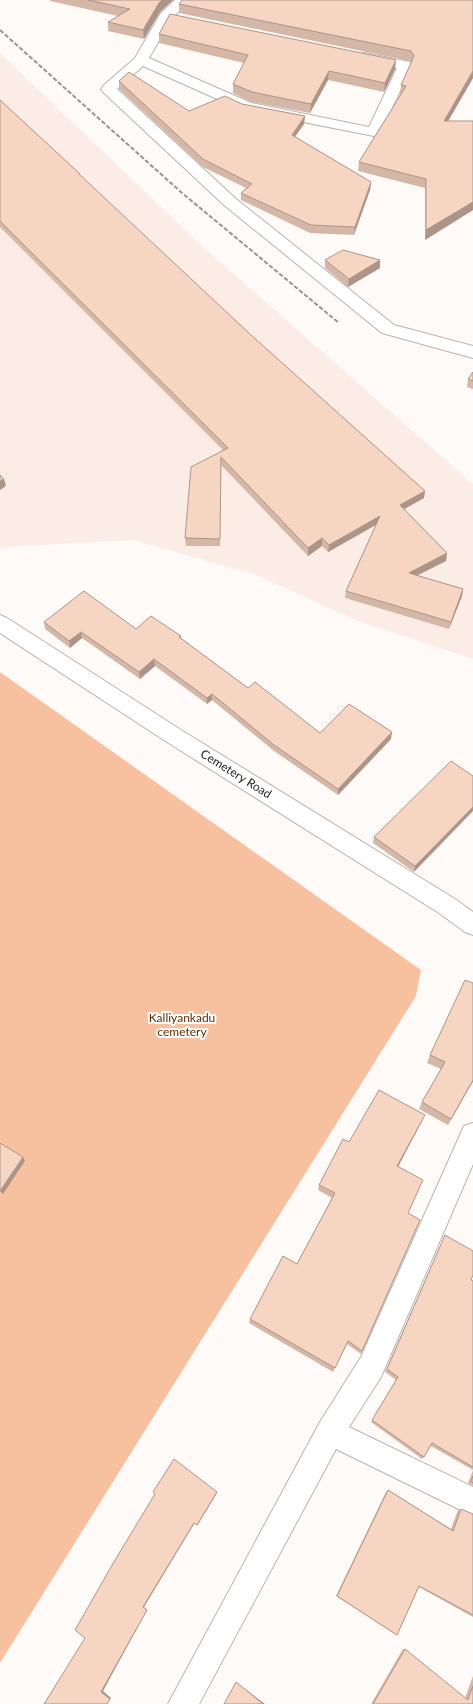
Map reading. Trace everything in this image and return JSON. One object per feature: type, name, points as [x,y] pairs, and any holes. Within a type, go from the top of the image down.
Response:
[{"type":"street","points":[[183,0],[173,18],[141,60],[108,88],[230,202],[388,329],[473,352]]},
{"type":"street","points":[[141,60],[247,107],[374,132],[405,65],[351,54]]},
{"type":"street","name":"Cemetery Road","points":[[0,623],[174,736],[447,906],[473,925]]},
{"type":"street","points":[[184,1704],[330,1432],[372,1366],[473,1135]]},
{"type":"street","points":[[330,1432],[473,1502]]},
{"type":"shaded area","points":[[0,53],[203,247],[473,484],[473,659],[358,621],[254,574],[133,540],[4,547],[0,549]]},
{"type":"green space","name":"Kalliyankadu cemetery","points":[[0,672],[421,970],[416,996],[0,1663]]},
{"type":"building","points":[[88,0],[162,0],[143,30],[108,22],[130,9]]},
{"type":"building","points":[[182,0],[473,0],[473,71],[444,121],[473,121],[473,202],[426,230],[426,179],[359,162],[406,86],[401,85],[414,56],[411,51],[179,4]]},
{"type":"building","points":[[170,14],[396,60],[385,83],[329,71],[311,104],[252,92],[233,84],[248,55],[159,34]]},
{"type":"building","points":[[129,72],[189,111],[225,96],[242,104],[305,116],[292,135],[371,182],[355,227],[311,225],[241,193],[252,184],[203,159],[119,81]]},
{"type":"building","points":[[0,100],[251,335],[425,491],[400,505],[447,553],[409,573],[463,589],[451,622],[346,591],[380,516],[329,545],[322,538],[308,548],[221,457],[220,539],[185,538],[191,467],[228,448],[0,221]]},
{"type":"building","points":[[343,250],[380,260],[349,279],[325,260]]},
{"type":"building","points":[[473,372],[473,381],[468,379]]},
{"type":"building","points":[[0,475],[4,479],[0,481]]},
{"type":"building","points":[[84,591],[136,629],[151,616],[181,636],[179,637],[248,688],[255,682],[320,733],[349,704],[392,732],[338,789],[274,745],[212,694],[207,698],[154,659],[139,672],[81,632],[69,641],[44,622]]},
{"type":"building","points":[[451,761],[473,776],[473,807],[415,866],[374,837]]},
{"type":"building","points":[[465,980],[473,983],[473,1080],[451,1119],[422,1102],[445,1062],[430,1055]]},
{"type":"building","points":[[379,1090],[425,1115],[397,1166],[423,1180],[408,1213],[420,1220],[362,1351],[348,1341],[335,1368],[250,1319],[283,1256],[297,1264],[335,1193],[319,1185],[343,1139],[349,1142]]},
{"type":"building","points":[[0,1143],[23,1157],[0,1191]]},
{"type":"building","points":[[445,1235],[473,1251],[473,1275],[471,1280],[473,1281],[473,1467],[432,1443],[424,1457],[372,1420],[398,1377],[387,1369]]},
{"type":"building","points":[[174,1459],[217,1492],[197,1525],[194,1523],[143,1607],[147,1610],[101,1692],[110,1699],[107,1704],[44,1704],[85,1638],[75,1630],[155,1494],[153,1492]]},
{"type":"building","points":[[388,1490],[453,1531],[461,1509],[473,1514],[473,1615],[419,1586],[397,1635],[337,1596]]},
{"type":"building","points":[[405,1649],[468,1700],[473,1686],[473,1704],[373,1704]]},
{"type":"building","points":[[236,1682],[263,1704],[224,1704]]},
{"type":"railway","points":[[0,30],[182,193],[339,323]]}]
